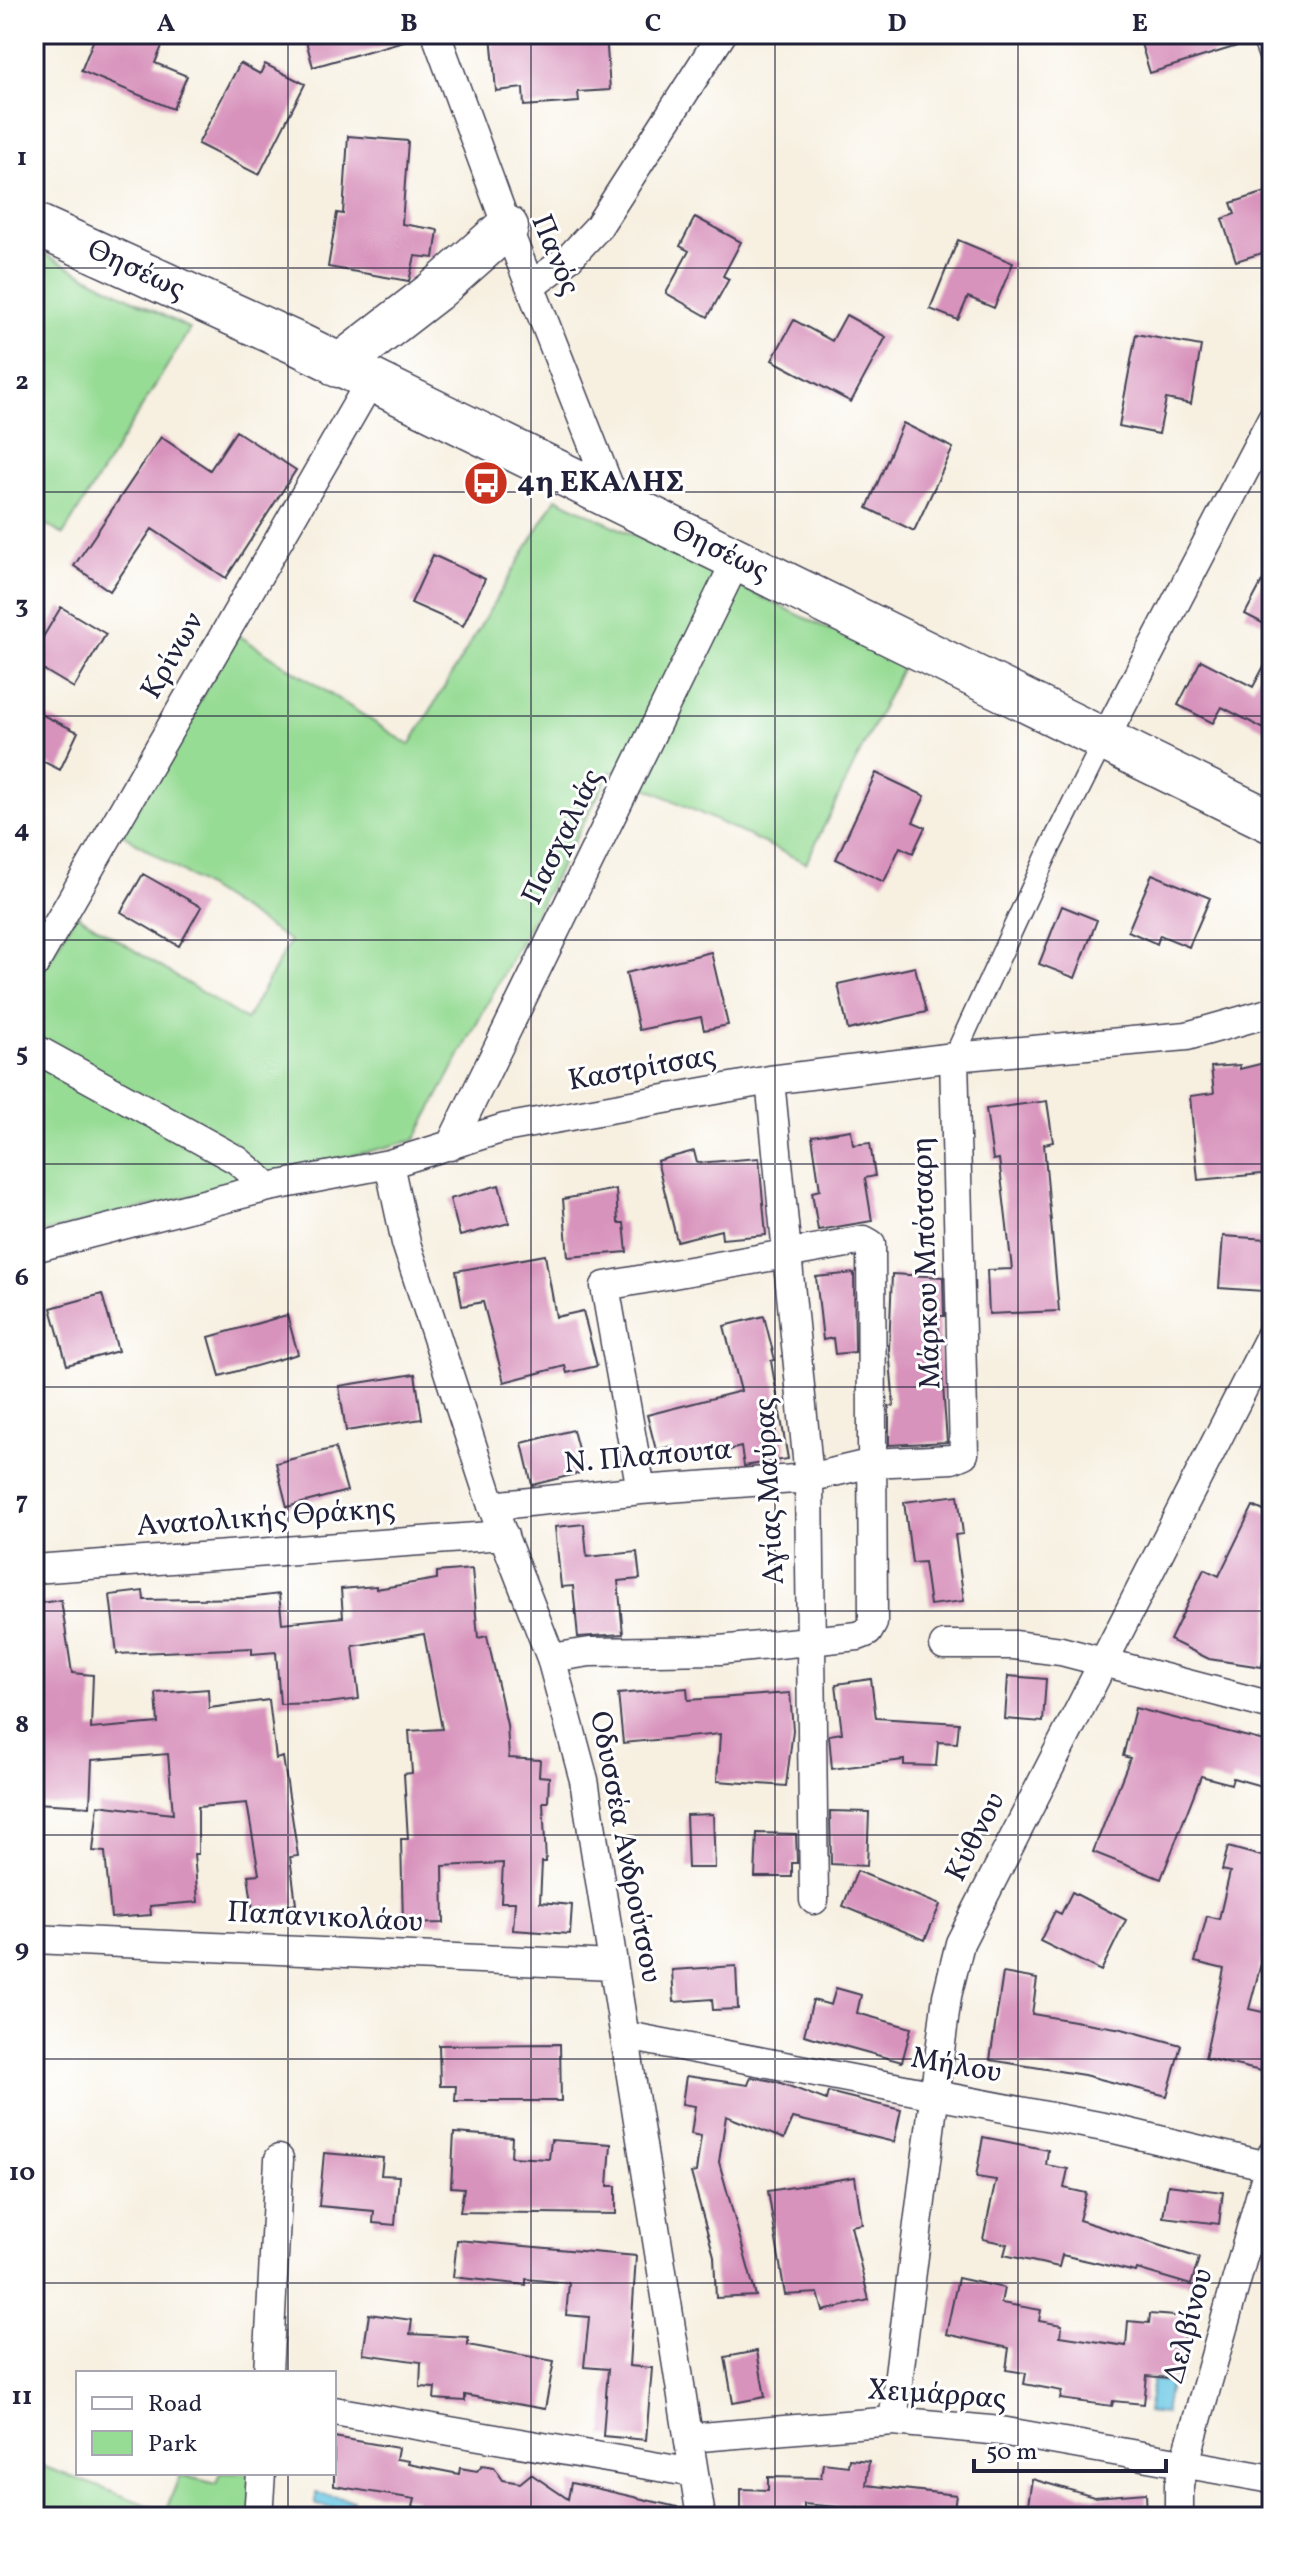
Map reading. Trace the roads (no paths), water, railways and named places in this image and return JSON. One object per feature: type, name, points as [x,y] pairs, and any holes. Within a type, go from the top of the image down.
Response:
[{"type":"main road","name":"Θησέως","points":[[34,224],[355,373],[1103,742],[1272,822]]},
{"type":"main road","points":[[355,373],[435,291],[507,227]]},
{"type":"street","name":"Πανός","points":[[436,34],[507,227],[614,499]]},
{"type":"street","points":[[531,286],[571,256],[598,227],[722,34]]},
{"type":"street","points":[[1265,34],[1272,53]]},
{"type":"street","name":"Κρίνων","points":[[34,965],[355,373]]},
{"type":"street","points":[[954,1057],[1050,848],[1272,418]]},
{"type":"street","name":"Πασχαλιάς","points":[[450,1146],[737,559]]},
{"type":"street","name":"Καστρίτσας","points":[[34,1248],[269,1187],[389,1164],[504,1128],[770,1080],[954,1057],[1173,1038],[1272,1012]]},
{"type":"street","points":[[34,1048],[237,1160],[269,1187]]},
{"type":"street","name":"Μάρκου Μπότσαρη","points":[[952,1459],[964,1454],[966,1444],[954,1057]]},
{"type":"street","name":"Αγίας Μαύρας","points":[[770,1080],[809,1478],[814,1900]]},
{"type":"street","name":"Οδυσσέα Ανδρούτσου","points":[[389,1164],[406,1243],[492,1506],[551,1658],[584,1780],[701,2517]]},
{"type":"street","points":[[551,1658],[632,1650],[720,1650],[858,1636],[873,1623],[871,1244],[864,1240],[605,1286],[641,1490]]},
{"type":"street","name":"Κύθνου","points":[[893,2421],[952,1965],[960,1943],[1272,1332]]},
{"type":"street","name":"Ν. Πλαπουτα","points":[[492,1506],[641,1490],[809,1478],[872,1463],[952,1459]]},
{"type":"street","name":"Ανατολικής Θράκης","points":[[34,1569],[504,1535]]},
{"type":"street","points":[[944,1645],[1014,1645],[1061,1651],[1272,1706]]},
{"type":"street","name":"Παπανικολάου","points":[[34,1939],[613,1965]]},
{"type":"street","name":"Μήλου","points":[[627,2036],[1271,2162]]},
{"type":"street","points":[[268,2371],[279,2159]]},
{"type":"street","name":"Δελβίνου","points":[[1179,2517],[1179,2484],[1271,2162]]},
{"type":"street","points":[[336,2411],[694,2473]]},
{"type":"street","name":"Χειμάρρας","points":[[689,2438],[893,2421],[1001,2431],[1272,2479]]},
{"type":"street","points":[[258,2517],[261,2475]]},
{"type":"water","points":[[1153,2379],[1170,2383],[1165,2414],[1147,2412]]},
{"type":"water","points":[[316,2493],[353,2500],[347,2511],[316,2505]]},
{"type":"place","name":"4η ΕΚΑΛΗΣ","points":[[486,483]]}]
